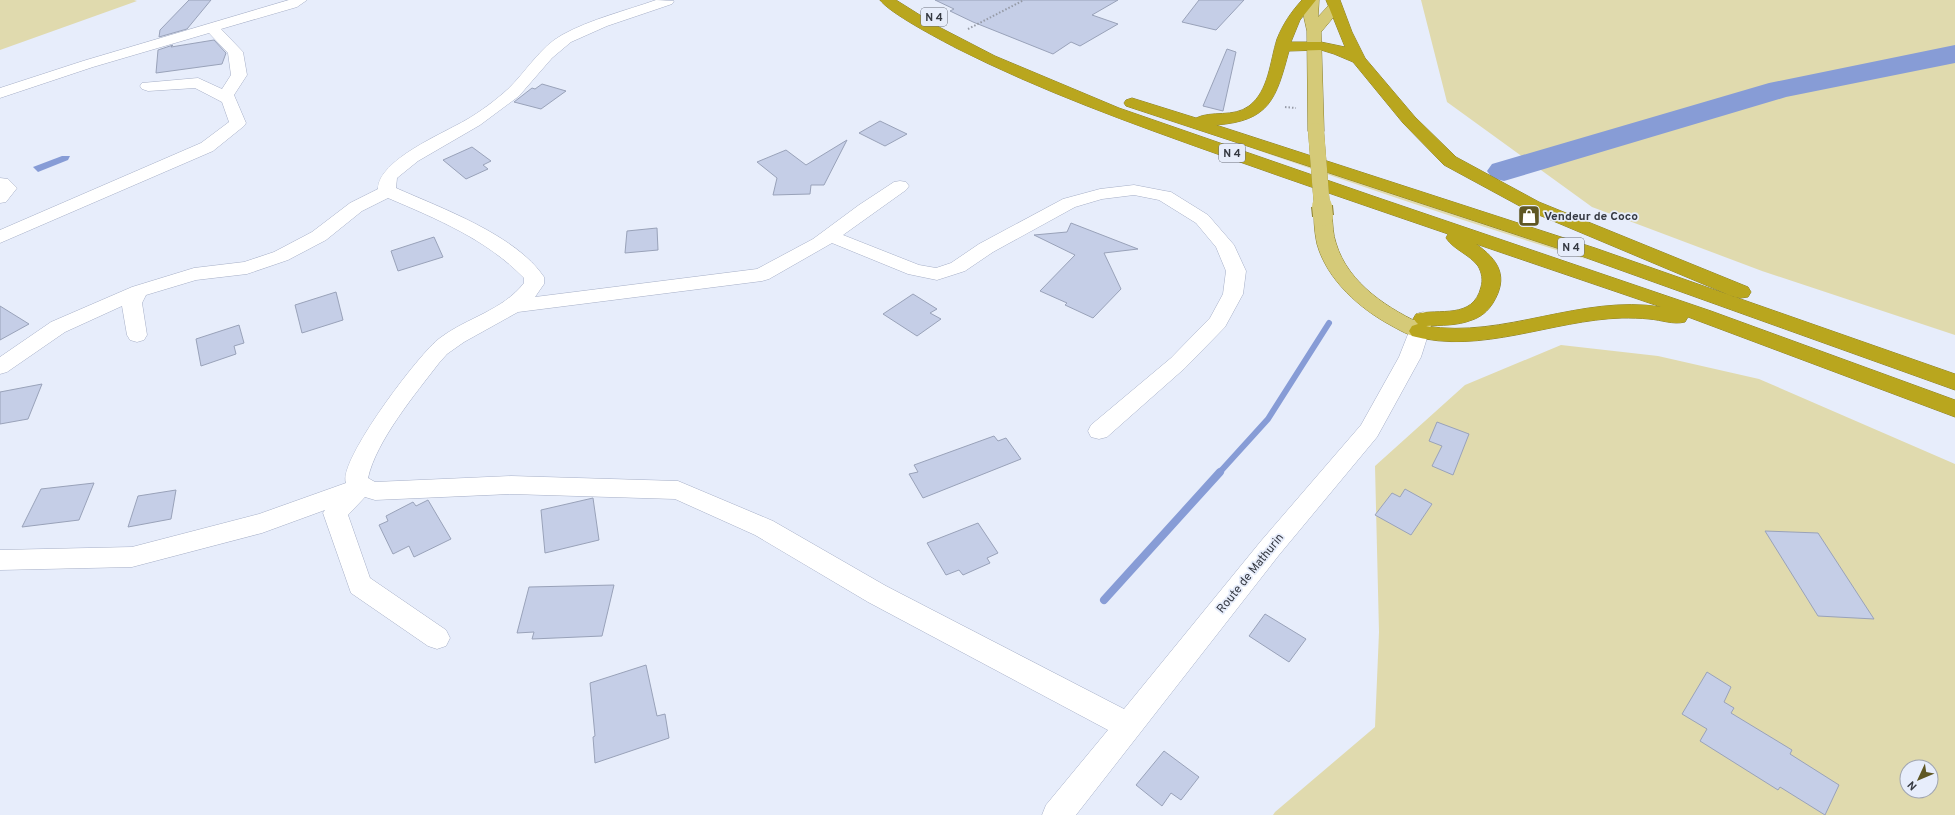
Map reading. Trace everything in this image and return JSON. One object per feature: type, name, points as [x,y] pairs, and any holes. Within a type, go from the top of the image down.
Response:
[{"type":"highway","name":"N 4","points":[[887,0],[951,40],[1035,79],[1112,111],[1430,223],[1628,288],[1955,409]]},
{"type":"highway","name":"N 4","points":[[909,0],[918,8],[960,32],[1011,56],[1115,96],[1588,252],[1955,381]]},
{"type":"highway","points":[[1185,119],[1203,121],[1237,118],[1258,108],[1266,99],[1271,89],[1275,79],[1282,48],[1295,17],[1311,0]]},
{"type":"highway","points":[[1334,4],[1358,59],[1433,145],[1450,160],[1478,177],[1533,206],[1955,381]]},
{"type":"highway","points":[[1282,48],[1314,38],[1358,59]]},
{"type":"highway","points":[[1421,325],[1461,317],[1478,308],[1489,295],[1492,280],[1490,269],[1484,259],[1474,250],[1430,223]]},
{"type":"highway","points":[[1421,325],[1450,335],[1594,315],[1640,312],[1661,313],[1689,319],[1926,398]]},
{"type":"main road","points":[[1311,0],[1310,13],[1314,38],[1316,131],[1325,238],[1329,252],[1354,289],[1373,306],[1401,323],[1421,325]]},
{"type":"main road","points":[[1314,38],[1334,4]]},
{"type":"street","points":[[0,93],[88,64],[212,28],[300,0]]},
{"type":"street","points":[[387,191],[387,181],[391,175],[412,157],[474,122],[513,93],[547,55],[566,39],[602,23],[668,1]]},
{"type":"street","points":[[212,28],[235,52],[239,75],[225,97]]},
{"type":"street","points":[[0,238],[207,147],[238,123],[229,99],[198,83],[148,86]]},
{"type":"street","points":[[513,306],[762,275],[820,243],[900,186]]},
{"type":"street","points":[[830,236],[915,270],[937,274],[958,267],[986,248],[1069,203],[1100,194],[1134,190],[1165,196],[1202,219],[1225,245],[1236,271],[1233,294],[1218,322],[1178,363],[1099,431]]},
{"type":"street","points":[[0,367],[58,327],[139,291],[194,274],[247,268],[281,256],[319,236],[356,207],[387,191]]},
{"type":"street","points":[[361,487],[356,480],[357,470],[368,448],[424,366],[440,348],[460,335],[513,306],[534,284],[534,277],[514,257],[490,240],[463,224],[387,191]]},
{"type":"street","points":[[137,335],[132,303],[139,291]]},
{"type":"street","name":"Route de Mathurin","points":[[1057,815],[1270,548],[1369,431],[1410,356],[1421,325]]},
{"type":"street","points":[[0,560],[132,557],[262,523],[361,487],[375,490],[511,484],[678,490],[764,528],[877,594],[1128,726]]},
{"type":"street","points":[[361,487],[335,513],[360,585],[437,638]]},
{"type":"path","points":[[960,32],[1024,0]]},
{"type":"shaded area","points":[[0,0],[134,0],[137,1],[0,50]]},
{"type":"shaded area","points":[[1421,0],[1955,0],[1955,335],[1762,271],[1592,207],[1447,102]]},
{"type":"shaded area","points":[[1163,116],[1436,205],[1592,261],[1376,191]]},
{"type":"shaded area","points":[[1561,345],[1658,356],[1759,379],[1955,464],[1955,815],[1273,815],[1375,727],[1379,632],[1375,466],[1465,385]]},
{"type":"water","points":[[62,156],[70,156],[68,160],[38,172],[33,167]]},
{"type":"building","points":[[189,0],[211,0],[187,29],[159,37],[160,30]]},
{"type":"building","points":[[935,0],[1118,0],[1092,15],[1118,24],[1080,46],[1071,42],[1053,54],[973,22],[950,11],[954,9]]},
{"type":"building","points":[[1199,0],[1244,0],[1216,30],[1182,22]]},
{"type":"building","points":[[214,40],[226,53],[222,64],[156,73],[158,50],[173,45],[171,47]]},
{"type":"building","points":[[1227,49],[1236,52],[1223,111],[1203,106]]},
{"type":"building","points":[[542,84],[566,91],[541,109],[514,102],[532,88],[535,89]]},
{"type":"building","points":[[880,121],[907,134],[885,146],[859,133]]},
{"type":"building","points":[[847,140],[824,185],[811,185],[810,194],[773,195],[777,178],[757,162],[786,150],[806,165]]},
{"type":"building","points":[[472,147],[491,161],[483,165],[488,169],[466,179],[443,160]]},
{"type":"building","points":[[1071,223],[1138,249],[1104,253],[1121,289],[1093,318],[1065,305],[1067,303],[1040,291],[1075,255],[1034,235],[1067,232]]},
{"type":"building","points":[[657,228],[658,250],[625,253],[627,231]]},
{"type":"building","points":[[434,237],[443,257],[398,271],[391,251]]},
{"type":"building","points":[[336,292],[343,320],[302,333],[295,305]]},
{"type":"building","points":[[913,294],[937,309],[930,313],[941,319],[917,336],[883,314]]},
{"type":"building","points":[[0,306],[29,324],[0,340]]},
{"type":"building","points":[[239,325],[244,343],[234,346],[236,354],[201,366],[196,339]]},
{"type":"building","points":[[42,384],[28,419],[0,424],[0,392]]},
{"type":"building","points":[[1437,422],[1469,434],[1453,475],[1432,466],[1442,446],[1429,441]]},
{"type":"building","points":[[994,436],[998,441],[1006,438],[1021,459],[923,498],[909,474],[918,472],[914,465]]},
{"type":"building","points":[[94,483],[79,520],[22,527],[41,489]]},
{"type":"building","points":[[1405,489],[1432,504],[1411,535],[1375,515],[1392,493],[1400,497]]},
{"type":"building","points":[[176,490],[171,519],[128,527],[138,496]]},
{"type":"building","points":[[593,498],[599,540],[545,553],[541,510]]},
{"type":"building","points":[[428,500],[451,539],[414,557],[409,546],[393,554],[379,525],[388,521],[386,516],[413,502],[416,506]]},
{"type":"building","points":[[978,523],[998,553],[987,558],[990,563],[963,575],[959,570],[946,575],[927,543]]},
{"type":"building","points":[[1765,531],[1818,533],[1874,619],[1818,616]]},
{"type":"building","points":[[614,585],[602,636],[532,639],[534,632],[517,633],[529,587]]},
{"type":"building","points":[[1265,614],[1306,639],[1289,662],[1249,636]]},
{"type":"building","points":[[646,665],[657,716],[665,714],[669,738],[595,763],[593,737],[595,736],[590,683]]},
{"type":"building","points":[[1707,672],[1731,687],[1724,702],[1734,708],[1731,713],[1792,750],[1790,754],[1839,785],[1825,815],[1780,787],[1778,790],[1700,741],[1707,729],[1682,714]]},
{"type":"building","points":[[1164,751],[1199,777],[1181,800],[1171,793],[1162,806],[1136,785]]},
{"type":"waterway","points":[[1504,171],[1780,89],[1955,54]]},
{"type":"waterway","points":[[1219,473],[1268,419],[1329,323]]},
{"type":"waterway","points":[[1104,600],[1220,472]]},
{"type":"place","name":"Vendeur de Coco","points":[[1529,216]]}]
